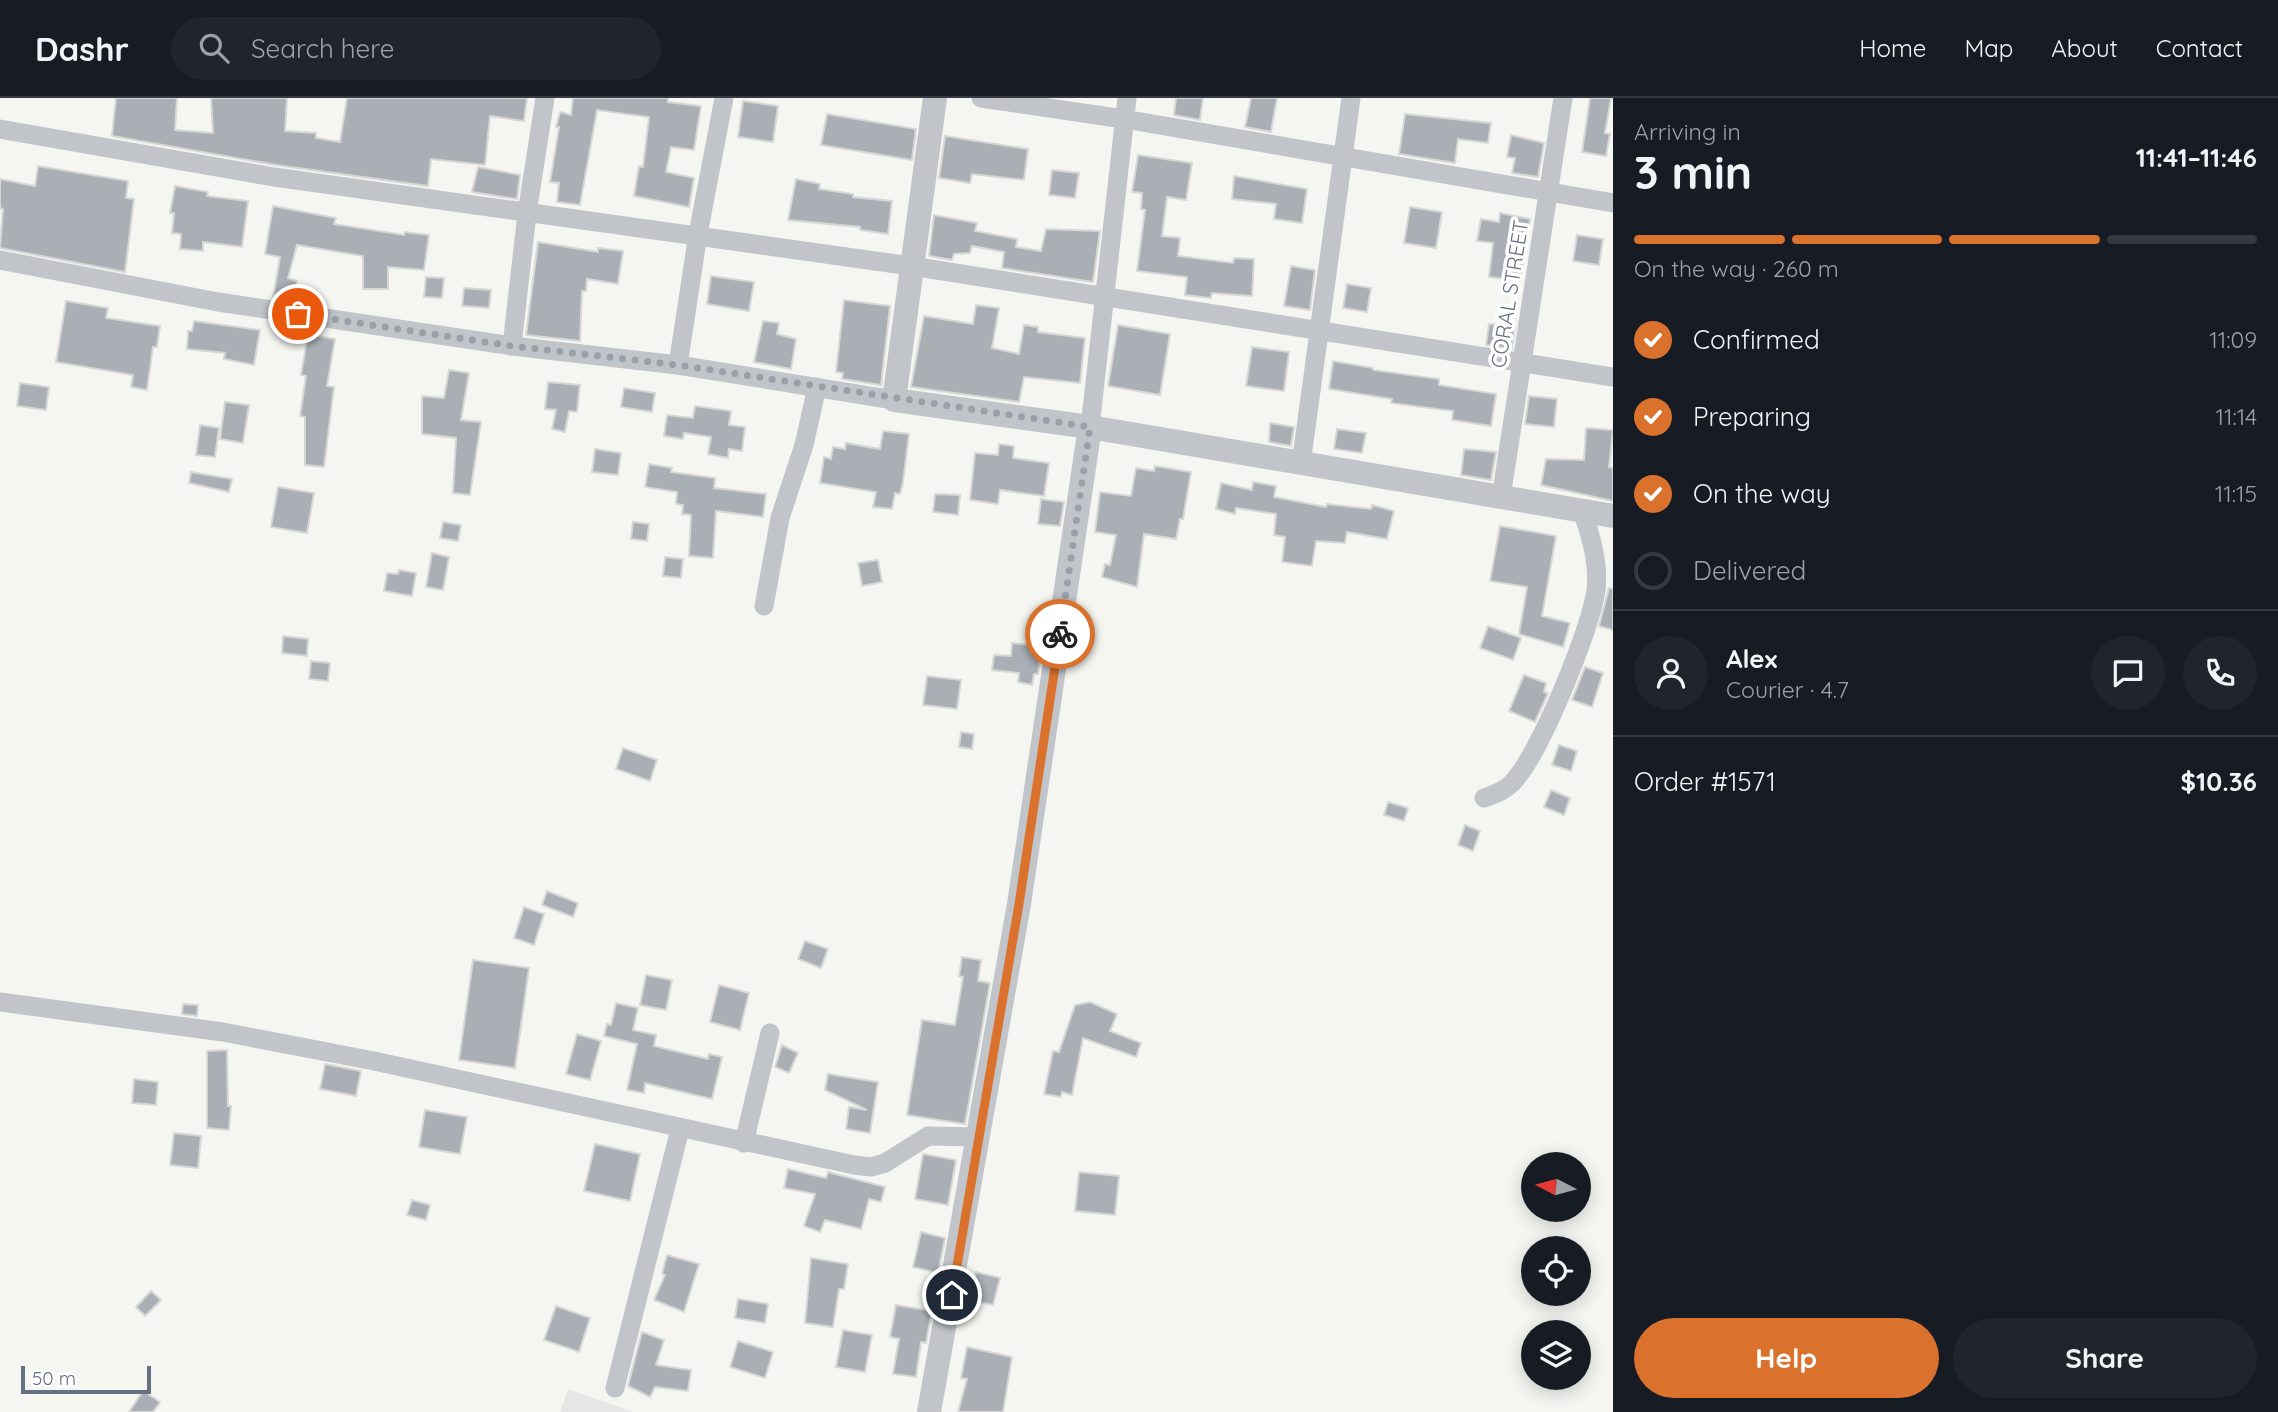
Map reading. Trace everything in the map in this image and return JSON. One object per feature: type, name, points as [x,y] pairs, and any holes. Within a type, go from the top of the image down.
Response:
[{"type":"street","points":[[512,346],[527,213],[545,98]]},
{"type":"street","points":[[678,365],[698,234],[724,98]]},
{"type":"street","points":[[894,400],[935,98]]},
{"type":"street","points":[[981,98],[1124,119],[1613,203]]},
{"type":"street","points":[[929,1412],[980,1137],[1039,783],[1090,427],[1127,98]]},
{"type":"street","points":[[1301,464],[1351,98]]},
{"type":"street","name":"CORAL STREET","points":[[1501,497],[1563,98]]},
{"type":"street","points":[[0,129],[274,177],[911,265],[1613,377]]},
{"type":"street","points":[[0,260],[218,302],[512,346],[678,365],[894,400],[1090,427],[1613,516]]},
{"type":"street","points":[[764,606],[780,518],[804,445],[817,387]]},
{"type":"street","points":[[1484,798],[1504,790],[1529,762],[1563,688],[1592,605],[1596,571],[1593,547],[1582,511]]},
{"type":"street","points":[[0,1002],[223,1032],[374,1060],[744,1143],[872,1167],[904,1153],[928,1136],[980,1137]]},
{"type":"street","points":[[744,1143],[770,1033]]},
{"type":"street","points":[[615,1388],[680,1129]]},
{"type":"shaded area","points":[[568,1389],[633,1412],[560,1412]]},
{"type":"building","points":[[116,98],[177,98],[175,130],[213,133],[211,98],[287,98],[285,131],[316,133],[316,138],[340,142],[347,98],[527,98],[524,121],[490,116],[485,165],[431,159],[428,186],[276,165],[112,136]]},
{"type":"building","points":[[573,98],[668,98],[668,102],[701,106],[694,150],[671,147],[666,172],[694,178],[689,207],[634,196],[639,166],[643,167],[649,117],[597,110],[580,205],[557,202],[559,183],[550,182],[559,127],[556,127],[560,112],[571,115]]},
{"type":"building","points":[[1176,98],[1203,98],[1200,120],[1174,115]]},
{"type":"building","points":[[1251,98],[1277,98],[1271,132],[1245,127]]},
{"type":"building","points":[[1590,98],[1611,98],[1605,133],[1610,134],[1606,156],[1582,152]]},
{"type":"building","points":[[743,101],[778,106],[773,142],[738,137]]},
{"type":"building","points":[[827,114],[916,129],[912,160],[821,145]]},
{"type":"building","points":[[1405,114],[1491,123],[1488,143],[1458,139],[1455,163],[1399,154]]},
{"type":"building","points":[[1511,135],[1544,143],[1538,177],[1512,173],[1515,158],[1507,157]]},
{"type":"building","points":[[945,136],[1028,149],[1024,180],[972,174],[970,183],[939,178]]},
{"type":"building","points":[[1138,155],[1192,163],[1186,200],[1167,197],[1162,236],[1180,238],[1178,256],[1233,263],[1234,258],[1254,259],[1252,296],[1212,293],[1211,298],[1185,295],[1187,277],[1137,271],[1145,210],[1141,209],[1142,193],[1132,192]]},
{"type":"building","points":[[38,166],[128,181],[126,198],[134,199],[125,272],[0,248],[3,209],[0,208],[0,179],[35,186]]},
{"type":"building","points":[[478,167],[520,175],[517,199],[472,192]]},
{"type":"building","points":[[1052,170],[1079,173],[1075,198],[1049,195]]},
{"type":"building","points":[[1234,176],[1307,189],[1302,223],[1274,219],[1276,204],[1232,199]]},
{"type":"building","points":[[796,179],[820,184],[819,189],[853,194],[853,197],[892,201],[888,234],[860,230],[860,227],[788,220]]},
{"type":"building","points":[[175,186],[208,192],[207,196],[248,201],[242,247],[203,242],[203,251],[180,249],[181,234],[172,233],[174,213],[170,213]]},
{"type":"building","points":[[273,206],[336,218],[334,224],[404,235],[405,232],[429,235],[424,270],[388,267],[388,289],[363,289],[363,256],[297,245],[288,278],[297,281],[294,301],[273,298],[280,257],[265,254]]},
{"type":"building","points":[[1410,207],[1442,212],[1436,248],[1404,243]]},
{"type":"building","points":[[1500,213],[1530,219],[1520,281],[1489,277],[1493,243],[1477,241],[1481,219],[1499,222]]},
{"type":"building","points":[[934,215],[977,223],[975,231],[1017,239],[1016,247],[1041,251],[1046,229],[1100,231],[1093,282],[1002,268],[1004,252],[972,246],[970,253],[954,254],[952,260],[929,256]]},
{"type":"building","points":[[1577,235],[1603,239],[1599,265],[1573,261]]},
{"type":"building","points":[[538,242],[598,252],[598,248],[623,251],[618,284],[587,279],[586,291],[582,291],[580,341],[526,335]]},
{"type":"building","points":[[1291,266],[1315,270],[1310,310],[1284,306]]},
{"type":"building","points":[[711,276],[754,282],[749,311],[707,304]]},
{"type":"building","points":[[426,277],[444,278],[442,298],[424,297]]},
{"type":"building","points":[[1347,284],[1371,288],[1367,312],[1343,308]]},
{"type":"building","points":[[464,288],[491,290],[489,308],[462,306]]},
{"type":"building","points":[[844,300],[890,306],[881,385],[842,379],[843,373],[836,372]]},
{"type":"building","points":[[66,301],[108,308],[106,318],[160,326],[157,347],[153,347],[147,390],[131,387],[133,375],[56,362]]},
{"type":"building","points":[[976,305],[999,308],[992,348],[1019,354],[1024,325],[1038,327],[1038,332],[1085,338],[1080,383],[1024,377],[1019,402],[911,387],[924,316],[973,324]]},
{"type":"building","points":[[194,321],[260,330],[254,365],[224,359],[225,353],[187,349],[188,331],[192,331]]},
{"type":"building","points":[[763,321],[779,323],[777,334],[796,339],[791,369],[754,362]]},
{"type":"building","points":[[1489,324],[1515,326],[1512,349],[1486,345]]},
{"type":"building","points":[[1118,325],[1170,334],[1160,395],[1108,386]]},
{"type":"building","points":[[308,334],[335,339],[327,386],[334,387],[324,467],[305,465],[305,417],[300,416],[306,376],[301,375]]},
{"type":"building","points":[[1252,347],[1289,352],[1284,391],[1246,386]]},
{"type":"building","points":[[1333,361],[1373,370],[1439,379],[1439,385],[1496,394],[1491,426],[1452,420],[1453,411],[1391,403],[1392,399],[1329,389]]},
{"type":"building","points":[[449,370],[469,373],[461,420],[481,422],[470,495],[453,493],[456,438],[422,434],[422,396],[444,398]]},
{"type":"building","points":[[548,382],[580,385],[577,412],[569,411],[565,432],[552,429],[556,410],[545,409]]},
{"type":"building","points":[[20,383],[49,387],[46,410],[17,406]]},
{"type":"building","points":[[624,388],[655,393],[652,412],[621,407]]},
{"type":"building","points":[[1529,396],[1557,399],[1554,427],[1525,424]]},
{"type":"building","points":[[225,402],[249,405],[243,443],[220,439]]},
{"type":"building","points":[[695,406],[731,411],[729,425],[745,427],[742,451],[729,449],[728,458],[708,454],[711,437],[684,433],[683,439],[664,436],[667,415],[693,418]]},
{"type":"building","points":[[1270,423],[1294,427],[1291,446],[1269,442]]},
{"type":"building","points":[[200,425],[219,428],[215,457],[196,455]]},
{"type":"building","points":[[1586,428],[1613,430],[1609,467],[1613,468],[1613,501],[1541,485],[1546,459],[1584,460]]},
{"type":"building","points":[[1337,429],[1366,433],[1362,453],[1334,449]]},
{"type":"building","points":[[883,431],[909,434],[903,482],[900,494],[895,493],[892,509],[873,507],[876,492],[820,483],[824,457],[831,459],[833,447],[845,449],[846,443],[880,449]]},
{"type":"building","points":[[999,444],[1014,446],[1013,458],[1049,463],[1044,496],[1000,490],[998,504],[970,500],[975,453],[998,455]]},
{"type":"building","points":[[595,449],[621,453],[618,475],[592,472]]},
{"type":"building","points":[[1464,449],[1496,452],[1491,480],[1461,475]]},
{"type":"building","points":[[649,464],[672,468],[671,472],[715,478],[714,488],[766,494],[763,517],[716,511],[713,558],[689,556],[691,515],[682,514],[683,505],[676,504],[677,492],[645,487]]},
{"type":"building","points":[[1155,466],[1191,472],[1183,519],[1180,519],[1176,539],[1144,534],[1137,587],[1102,577],[1105,564],[1110,565],[1116,535],[1095,532],[1100,492],[1131,496],[1136,468],[1154,471]]},
{"type":"building","points":[[191,472],[232,479],[229,492],[189,483]]},
{"type":"building","points":[[1253,482],[1276,486],[1274,497],[1326,507],[1327,504],[1371,509],[1372,505],[1394,511],[1387,539],[1347,532],[1345,543],[1316,541],[1312,566],[1282,562],[1285,537],[1274,535],[1276,514],[1236,508],[1235,514],[1216,509],[1221,483],[1252,490]]},
{"type":"building","points":[[278,487],[314,493],[307,533],[271,527]]},
{"type":"building","points":[[935,494],[960,495],[958,515],[933,512]]},
{"type":"building","points":[[1041,499],[1064,502],[1060,526],[1038,524]]},
{"type":"building","points":[[443,522],[461,525],[458,541],[440,538]]},
{"type":"building","points":[[633,522],[649,524],[647,541],[631,539]]},
{"type":"building","points":[[1500,526],[1556,536],[1542,616],[1570,623],[1563,647],[1519,634],[1527,587],[1490,581]]},
{"type":"building","points":[[432,553],[449,557],[443,590],[426,587]]},
{"type":"building","points":[[665,557],[683,559],[681,578],[663,576]]},
{"type":"building","points":[[878,560],[882,582],[862,586],[858,563]]},
{"type":"building","points":[[399,570],[416,573],[412,596],[384,591],[387,573],[398,574]]},
{"type":"building","points":[[1609,588],[1613,589],[1613,630],[1599,626]]},
{"type":"building","points":[[1488,626],[1521,638],[1513,660],[1480,648]]},
{"type":"building","points":[[283,636],[308,639],[307,656],[282,653]]},
{"type":"building","points":[[1012,643],[1042,646],[1038,674],[1034,674],[1032,685],[1018,682],[1019,673],[992,670],[994,655],[1011,656]]},
{"type":"building","points":[[311,661],[330,663],[328,681],[309,679]]},
{"type":"building","points":[[1585,667],[1603,673],[1592,707],[1572,700]]},
{"type":"building","points":[[1524,675],[1546,683],[1544,692],[1548,693],[1535,722],[1509,711]]},
{"type":"building","points":[[927,676],[961,680],[957,709],[923,705]]},
{"type":"building","points":[[961,732],[974,734],[972,749],[959,747]]},
{"type":"building","points":[[1559,745],[1577,751],[1571,771],[1552,765]]},
{"type":"building","points":[[623,748],[657,760],[650,781],[616,769]]},
{"type":"building","points":[[1551,790],[1570,798],[1564,815],[1544,807]]},
{"type":"building","points":[[1388,802],[1408,808],[1404,821],[1384,815]]},
{"type":"building","points":[[1465,825],[1480,831],[1473,851],[1458,845]]},
{"type":"building","points":[[547,891],[578,903],[573,917],[542,905]]},
{"type":"building","points":[[524,907],[544,914],[534,945],[514,938]]},
{"type":"building","points":[[805,941],[828,949],[821,968],[798,959]]},
{"type":"building","points":[[962,957],[981,960],[978,981],[990,983],[965,1124],[907,1115],[922,1020],[955,1025],[963,977],[959,976]]},
{"type":"building","points":[[473,960],[529,968],[515,1068],[459,1060]]},
{"type":"building","points":[[646,975],[672,980],[666,1010],[640,1005]]},
{"type":"building","points":[[719,985],[749,993],[740,1030],[710,1022]]},
{"type":"building","points":[[1090,1002],[1117,1014],[1110,1031],[1141,1043],[1136,1057],[1083,1038],[1072,1095],[1062,1092],[1061,1097],[1044,1094],[1053,1051],[1059,1052],[1075,1005]]},
{"type":"building","points":[[616,1003],[638,1008],[633,1030],[656,1035],[654,1046],[708,1059],[709,1054],[722,1057],[712,1099],[645,1083],[644,1093],[627,1090],[637,1044],[604,1036],[607,1024],[611,1025]]},
{"type":"building","points":[[183,1004],[198,1005],[197,1016],[182,1014]]},
{"type":"building","points":[[577,1034],[601,1041],[590,1080],[566,1074]]},
{"type":"building","points":[[782,1045],[798,1053],[789,1073],[775,1067]]},
{"type":"building","points":[[227,1050],[228,1106],[231,1106],[229,1130],[207,1128],[207,1051]]},
{"type":"building","points":[[325,1064],[361,1071],[356,1096],[320,1089]]},
{"type":"building","points":[[828,1074],[878,1082],[870,1133],[846,1129],[849,1107],[867,1110],[825,1090]]},
{"type":"building","points":[[134,1079],[158,1082],[156,1105],[132,1103]]},
{"type":"building","points":[[425,1110],[467,1117],[460,1154],[419,1147]]},
{"type":"building","points":[[174,1133],[201,1136],[198,1168],[170,1165]]},
{"type":"building","points":[[595,1144],[640,1154],[630,1201],[584,1191]]},
{"type":"building","points":[[923,1154],[956,1160],[948,1205],[915,1199]]},
{"type":"building","points":[[788,1169],[826,1178],[828,1172],[885,1187],[881,1202],[869,1199],[861,1229],[825,1220],[820,1232],[804,1226],[815,1194],[784,1188]]},
{"type":"building","points":[[1079,1172],[1119,1176],[1115,1215],[1075,1211]]},
{"type":"building","points":[[412,1200],[430,1205],[426,1220],[407,1215]]},
{"type":"building","points":[[921,1232],[945,1238],[938,1273],[913,1267]]},
{"type":"building","points":[[667,1255],[699,1264],[684,1312],[654,1300],[665,1275],[662,1274]]},
{"type":"building","points":[[811,1258],[848,1264],[844,1289],[839,1289],[833,1327],[805,1323]]},
{"type":"building","points":[[976,1272],[1000,1278],[993,1305],[970,1300]]},
{"type":"building","points":[[151,1291],[161,1300],[145,1316],[136,1307]]},
{"type":"building","points":[[738,1299],[768,1304],[765,1323],[735,1318]]},
{"type":"building","points":[[896,1305],[932,1311],[926,1343],[921,1342],[916,1377],[893,1374],[899,1339],[890,1337]]},
{"type":"building","points":[[556,1306],[590,1318],[579,1352],[544,1340]]},
{"type":"building","points":[[843,1330],[872,1335],[865,1372],[836,1367]]},
{"type":"building","points":[[642,1332],[664,1340],[656,1365],[691,1370],[688,1391],[655,1387],[650,1397],[628,1386]]},
{"type":"building","points":[[738,1341],[773,1352],[765,1378],[730,1367]]},
{"type":"building","points":[[967,1347],[1012,1357],[1003,1412],[958,1412],[967,1379],[961,1378]]},
{"type":"building","points":[[143,1391],[160,1402],[153,1412],[129,1412]]},
{"type":"way so far","points":[[298,314],[512,346],[678,365],[894,400],[1090,427],[1060,634]]},
{"type":"route","points":[[952,1295],[1041,770],[1060,634]]}]
